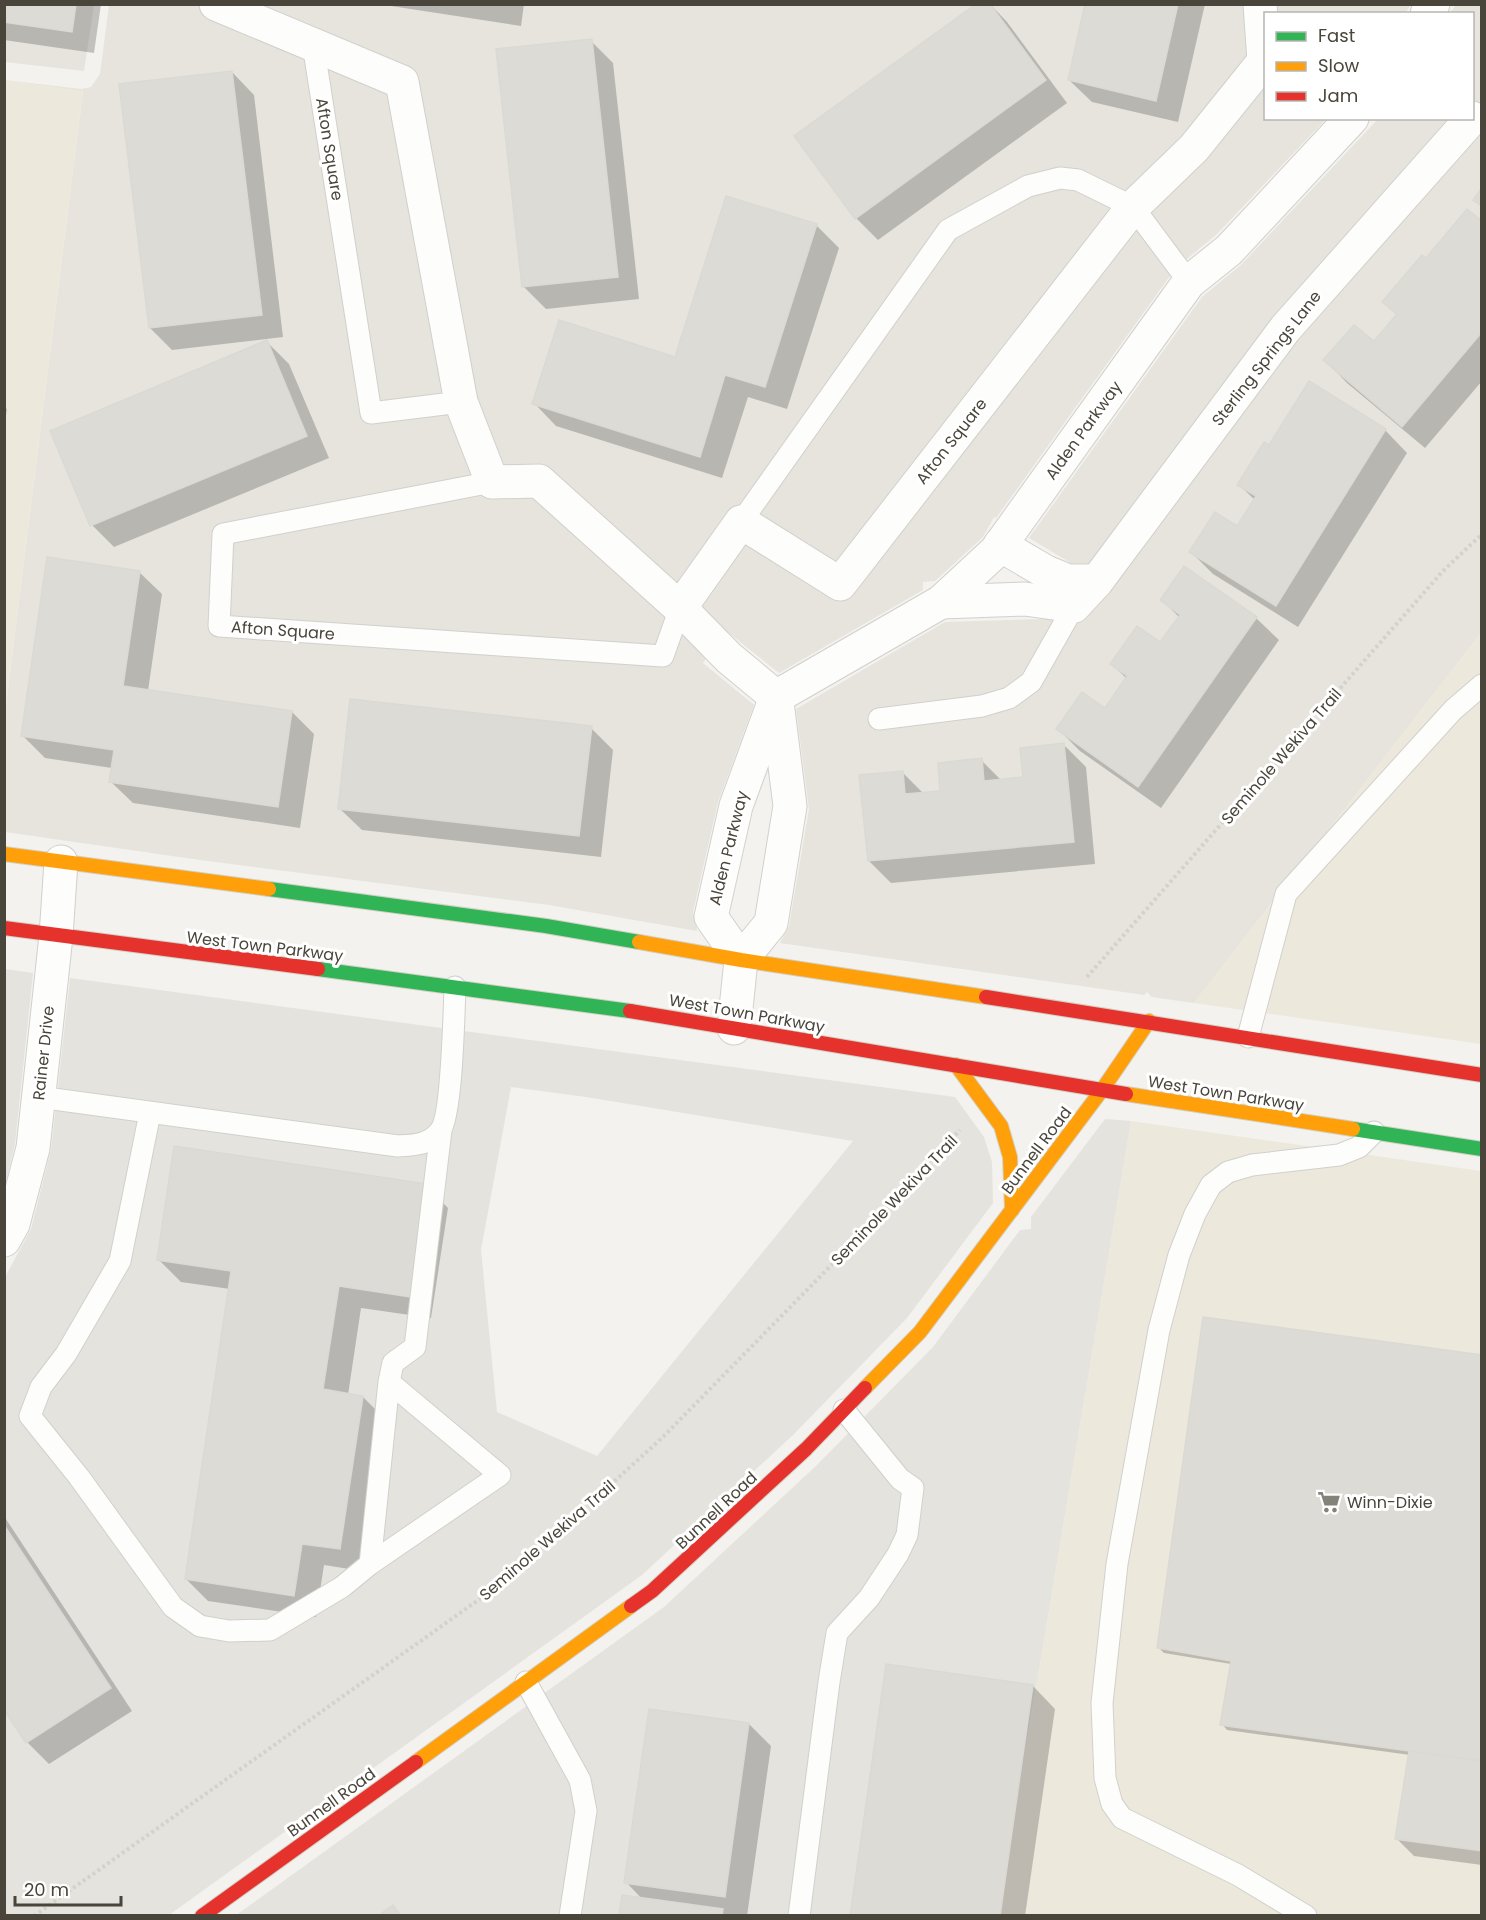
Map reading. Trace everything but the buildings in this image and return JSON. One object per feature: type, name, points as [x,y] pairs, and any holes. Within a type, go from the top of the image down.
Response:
[{"type":"street","points":[[216,4],[402,81],[461,402],[492,482]]},
{"type":"street","name":"Afton Square","points":[[680,608],[741,522],[840,584],[1133,207],[1194,148],[1264,61],[1260,4]]},
{"type":"street","name":"Alden Parkway","points":[[741,960],[711,917],[736,806],[776,697],[941,602],[996,551],[1189,282],[1229,250],[1350,120]]},
{"type":"street","name":"Sterling Springs Lane","points":[[1074,606],[1097,581],[1285,329],[1470,120]]},
{"type":"street","name":"Afton Square","points":[[492,482],[539,481],[680,608],[729,658],[776,697]]},
{"type":"street","points":[[1000,545],[1046,572],[1068,581],[1097,581]]},
{"type":"street","points":[[941,602],[1025,599],[1074,606]]},
{"type":"street","points":[[734,1028],[741,960],[771,923],[790,806],[776,697]]},
{"type":"street","points":[[4,854],[546,926],[741,960],[1149,1021],[1482,1075]]},
{"type":"street","name":"Rainer Drive","points":[[4,1240],[13,1224],[33,1148],[56,936],[61,862]]},
{"type":"street","name":"West Town Parkway","points":[[4,928],[455,987],[734,1028],[1102,1090],[1482,1149]]},
{"type":"street","name":"Bunnell Road","points":[[202,1916],[652,1591],[806,1449],[920,1332],[1102,1090],[1149,1021]]},
{"type":"street","points":[[956,1065],[1000,1126],[1010,1157],[1012,1210]]},
{"type":"lane","name":"Afton Square","points":[[313,44],[371,413],[461,402]]},
{"type":"lane","name":"Afton Square","points":[[741,522],[948,230],[1028,186],[1060,177],[1078,180],[1133,207]]},
{"type":"lane","points":[[1133,207],[1189,282]]},
{"type":"lane","name":"Afton Square","points":[[492,482],[223,534],[219,626],[663,656],[680,608]]},
{"type":"lane","points":[[879,719],[982,706],[1009,698],[1031,681],[1074,606]]},
{"type":"lane","points":[[1248,1037],[1286,894],[1453,710],[1482,686]]},
{"type":"lane","points":[[370,1564],[393,1363],[415,1347],[441,1130],[448,1108],[455,987]]},
{"type":"lane","points":[[39,1097],[398,1146],[423,1145],[441,1130]]},
{"type":"lane","points":[[150,1113],[120,1261],[66,1354],[41,1387],[30,1416],[79,1477],[173,1607],[200,1626],[229,1631],[270,1630],[342,1587],[370,1564],[500,1475],[389,1383]]},
{"type":"lane","points":[[1306,1916],[1238,1875],[1122,1818],[1112,1804],[1105,1778],[1102,1703],[1117,1564],[1159,1330],[1179,1255],[1195,1214],[1211,1185],[1228,1172],[1252,1165],[1339,1155],[1359,1147],[1374,1132]]},
{"type":"lane","points":[[799,1916],[837,1633],[869,1598],[898,1554],[907,1535],[913,1488],[900,1479],[844,1410]]},
{"type":"lane","points":[[526,1682],[580,1780],[586,1810],[570,1916]]},
{"type":"path","name":"Seminole Wekiva Trail","points":[[1083,980],[1443,571],[1482,534]]},
{"type":"path","name":"Seminole Wekiva Trail","points":[[34,1916],[505,1581],[663,1437],[966,1124]]},
{"type":"shaded area","points":[[5,5],[94,5],[84,71],[5,62]]},
{"type":"shaded area","points":[[109,5],[1411,5],[1406,12],[1264,12],[1264,120],[1325,120],[1217,234],[1175,269],[996,518],[994,517],[983,537],[935,581],[923,582],[923,590],[779,673],[724,629],[703,663],[754,705],[718,802],[693,912],[697,931],[549,905],[200,860],[5,832],[5,712],[83,92],[5,80],[81,89],[91,87],[100,74]]},
{"type":"shaded area","points":[[1456,5],[1481,5],[1481,633],[1194,1003],[1152,997],[1147,992],[1144,995],[780,943],[789,926],[809,809],[796,709],[945,622],[1043,619],[1043,594],[1053,600],[1071,563],[1029,538],[1202,297],[1241,265],[1377,120],[1474,120],[1474,12],[1451,12]]},
{"type":"shaded area","points":[[4,80],[83,91],[5,712]]},
{"type":"shaded area","points":[[1481,633],[1481,1044],[1194,1003]]},
{"type":"shaded area","points":[[5,969],[33,973],[15,1144],[5,1185]]},
{"type":"shaded area","points":[[70,978],[955,1097],[984,1137],[992,1162],[993,1203],[907,1318],[794,1434],[642,1575],[169,1915],[5,1916],[5,1277],[31,1229],[51,1150]],"holes":[[[511,1087],[586,1097],[853,1141],[597,1456],[497,1412],[481,1250]]]},
{"type":"shaded area","points":[[1105,1119],[1131,1121],[998,1915],[235,1916],[664,1607],[817,1465],[933,1347],[1020,1230],[1031,1229],[1031,1217]]},
{"type":"shaded area","points":[[1131,1121],[1481,1171],[1481,1915],[998,1916]]},
{"type":"traffic: fast","points":[[269,889],[546,926],[639,942]]},
{"type":"traffic: fast","points":[[318,969],[630,1011]]},
{"type":"traffic: fast","points":[[1353,1129],[1482,1149]]},
{"type":"traffic: slow","points":[[4,854],[269,889]]},
{"type":"traffic: slow","points":[[639,942],[741,960],[986,997]]},
{"type":"traffic: slow","points":[[865,1388],[920,1332],[1102,1090],[1149,1021]]},
{"type":"traffic: slow","points":[[956,1065],[1001,1126],[1010,1157],[1012,1210]]},
{"type":"traffic: slow","points":[[1126,1094],[1353,1129]]},
{"type":"traffic: slow","points":[[416,1762],[631,1606]]},
{"type":"traffic: jam","points":[[4,928],[318,969]]},
{"type":"traffic: jam","points":[[986,997],[1482,1075]]},
{"type":"traffic: jam","points":[[630,1011],[1126,1094]]},
{"type":"traffic: jam","points":[[631,1606],[652,1591],[806,1449],[865,1388]]},
{"type":"traffic: jam","points":[[202,1916],[416,1762]]},
{"type":"place","name":"Winn-Dixie","points":[[1329,1502]]}]
